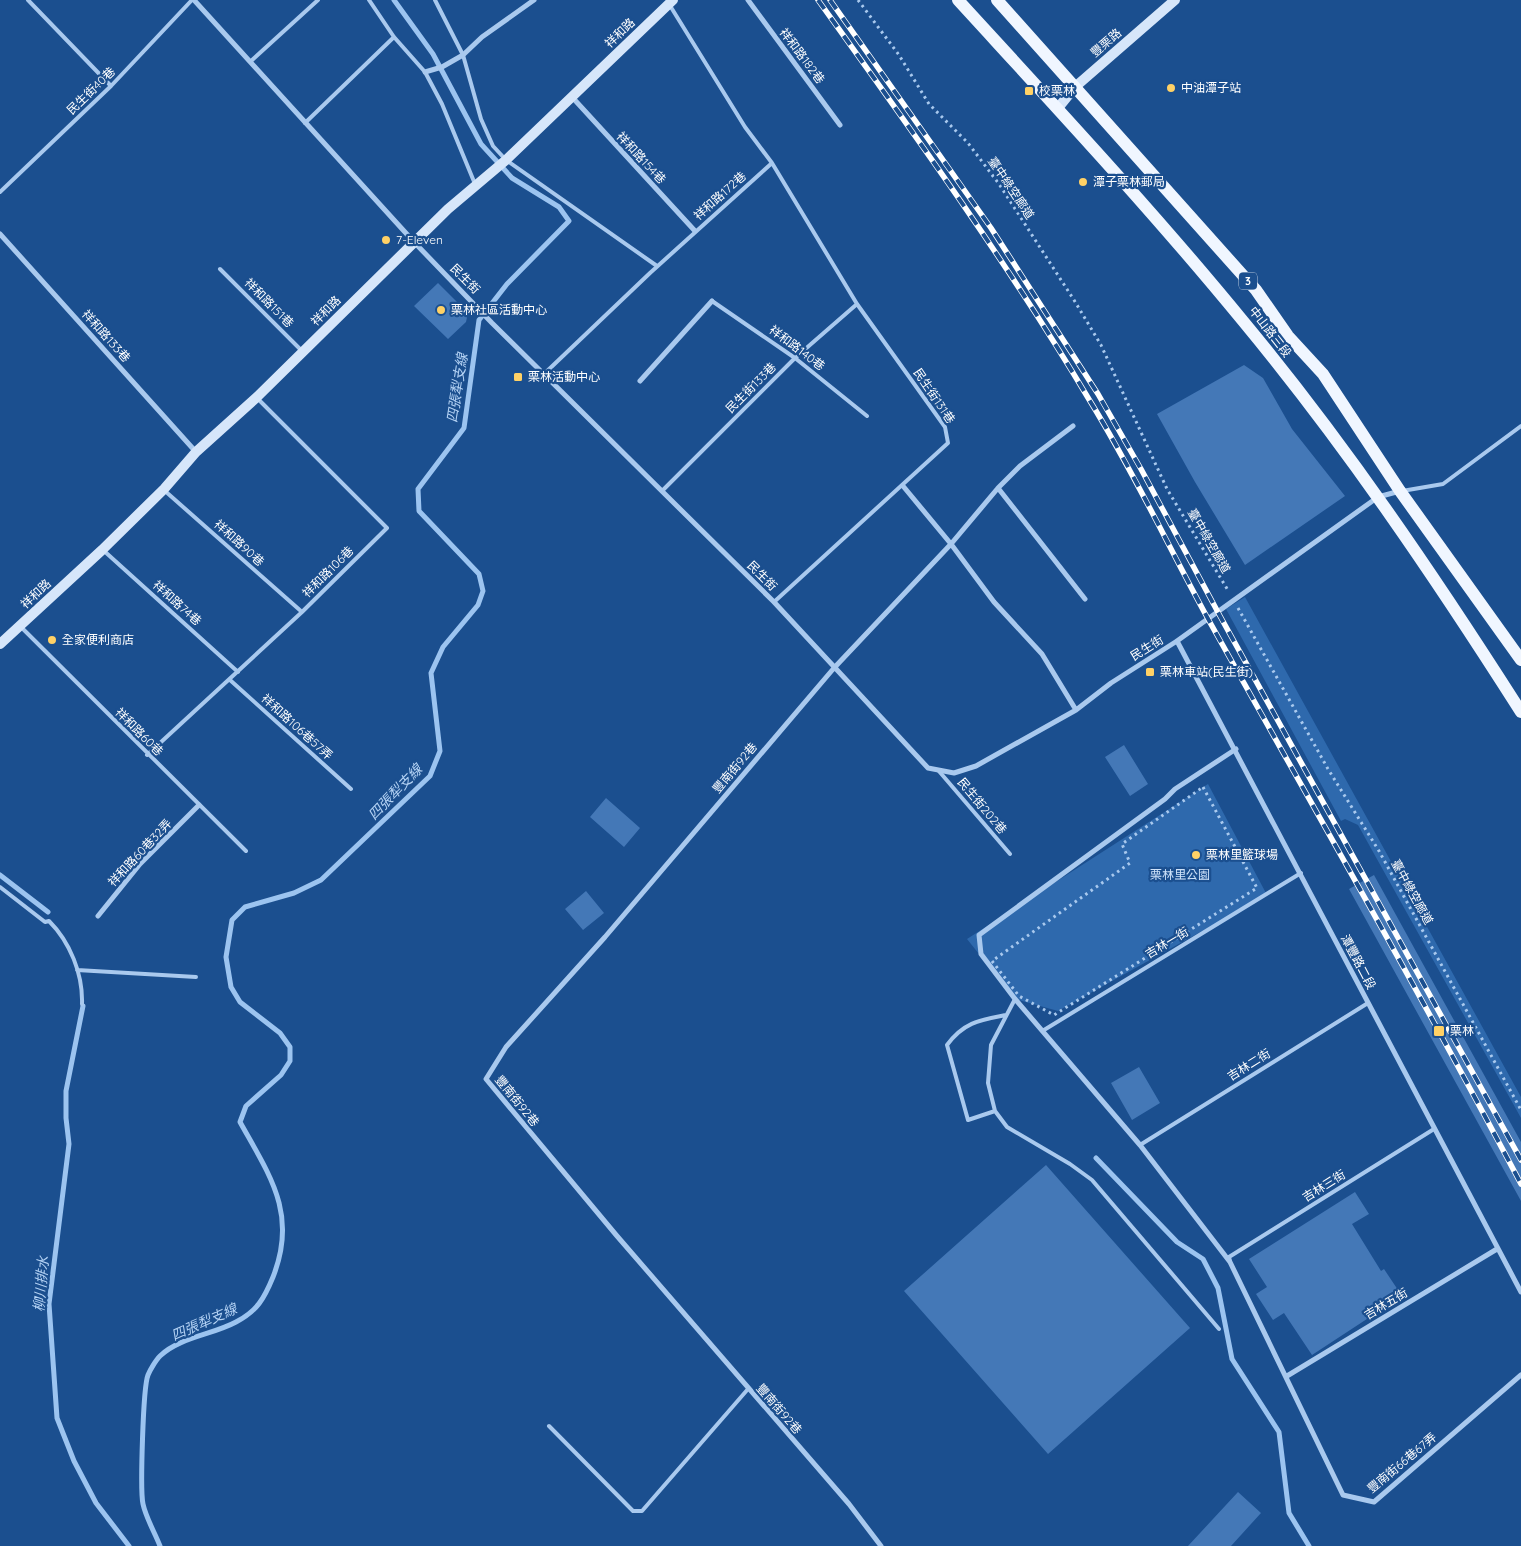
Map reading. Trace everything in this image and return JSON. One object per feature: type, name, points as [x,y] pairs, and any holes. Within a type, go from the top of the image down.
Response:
[{"type":"main road","name":"中山路三段","points":[[958,0],[1058,108],[1244,322],[1378,497],[1459,615],[1521,712]]},
{"type":"main road","name":"中山路三段","points":[[997,0],[1256,290],[1288,336],[1323,374],[1400,491],[1521,660]]},
{"type":"street","name":"民生街","points":[[193,0],[251,61],[414,242],[472,300],[492,323],[774,602],[928,768],[954,773],[976,766],[1076,710],[1111,683],[1177,641],[1378,497],[1400,491]]},
{"type":"street","points":[[425,72],[463,55],[482,37],[534,0]]},
{"type":"street","name":"祥和路182巷","points":[[748,0],[840,125]]},
{"type":"street","name":"豐栗路","points":[[1058,108],[1075,87],[1175,0]]},
{"type":"street","name":"祥和路","points":[[0,644],[102,550],[164,489],[196,452],[257,397],[474,184],[506,160],[671,2]]},
{"type":"street","name":"祥和路154巷","points":[[572,97],[695,232]]},
{"type":"street","name":"祥和路133巷","points":[[0,234],[196,452]]},
{"type":"street","points":[[640,381],[712,301]]},
{"type":"street","points":[[834,668],[951,544],[998,488],[1020,466],[1073,426]]},
{"type":"street","points":[[903,486],[951,544],[994,602],[1042,654],[1076,710]]},
{"type":"street","points":[[998,488],[1086,599]]},
{"type":"street","name":"潭豐路二段","points":[[1177,641],[1236,749],[1521,1292]]},
{"type":"street","name":"豐南街92巷","points":[[834,668],[605,937],[506,1047],[486,1079],[616,1236],[849,1504],[881,1546]]},
{"type":"street","points":[[1236,749],[1175,789],[1165,799],[979,934],[982,954],[1015,999],[1044,1030],[1140,1144],[1230,1262],[1287,1376]]},
{"type":"street","name":"祥和路60巷32弄","points":[[98,916],[140,864],[199,805]]},
{"type":"street","name":"吉林五街","points":[[1287,1376],[1497,1249]]},
{"type":"street","name":"豐南街66巷67弄","points":[[1287,1376],[1343,1495],[1374,1502],[1521,1374]]},
{"type":"lane","points":[[28,0],[111,86]]},
{"type":"lane","name":"民生街40巷","points":[[0,192],[111,86],[193,0]]},
{"type":"lane","points":[[251,61],[318,0]]},
{"type":"lane","points":[[369,0],[394,37],[425,72],[442,104],[474,184]]},
{"type":"lane","points":[[435,0],[463,55],[481,119],[493,146],[506,160],[657,266]]},
{"type":"lane","points":[[671,2],[745,127],[772,163]]},
{"type":"lane","points":[[305,123],[394,37]]},
{"type":"lane","name":"祥和路172巷","points":[[544,374],[657,266],[772,163]]},
{"type":"lane","name":"民生街131巷","points":[[772,163],[857,304],[945,426],[948,444],[774,602]]},
{"type":"lane","name":"祥和路151巷","points":[[220,269],[303,352]]},
{"type":"lane","name":"祥和路140巷","points":[[712,301],[795,358],[867,416]]},
{"type":"lane","name":"民生街133巷","points":[[662,490],[795,358],[857,304]]},
{"type":"lane","name":"祥和路106巷","points":[[147,755],[302,612],[387,528],[257,397]]},
{"type":"lane","points":[[1400,491],[1443,484],[1521,426]]},
{"type":"lane","name":"祥和路90巷","points":[[164,489],[302,612]]},
{"type":"lane","name":"祥和路74巷","points":[[102,550],[238,672]]},
{"type":"lane","name":"祥和路60巷","points":[[20,626],[147,755],[246,851]]},
{"type":"lane","name":"祥和路106巷57弄","points":[[230,680],[351,790]]},
{"type":"lane","name":"民生街202巷","points":[[938,770],[1010,854]]},
{"type":"lane","name":"吉林一街","points":[[1044,1030],[1300,873]]},
{"type":"lane","points":[[0,887],[45,922],[49,921],[60,932],[82,984],[82,1004]]},
{"type":"lane","points":[[77,970],[196,977]]},
{"type":"lane","points":[[1015,999],[991,1044],[988,1083],[995,1112],[1007,1126],[1070,1164],[1092,1180],[1219,1329]]},
{"type":"lane","name":"吉林二街","points":[[1140,1144],[1368,1003]]},
{"type":"lane","points":[[995,1112],[968,1120],[947,1045],[957,1031],[979,1020],[1006,1015]]},
{"type":"lane","name":"吉林三街","points":[[1230,1262],[1229,1257],[1434,1129]]},
{"type":"lane","points":[[549,1426],[634,1511],[642,1511],[748,1389]]},
{"type":"path","name":"臺中綠空廊道","points":[[858,0],[899,55],[929,104],[990,170],[1101,345],[1167,489],[1234,600],[1328,769],[1398,884],[1521,1110]]},
{"type":"path","points":[[1203,787],[1257,888],[1054,1015],[1019,996],[992,961],[1130,863],[1122,844],[1203,787]]},
{"type":"green space","points":[[1245,597],[1521,1097],[1521,1118],[1358,825],[1345,819],[1341,821],[1226,609]]},
{"type":"green space","name":"栗林里公園","points":[[1208,784],[1267,895],[1058,1011],[1015,999],[967,939]]},
{"type":"building","name":"栗林社區活動中心","points":[[438,283],[468,313],[466,322],[448,339],[414,306]]},
{"type":"building","points":[[1244,365],[1263,378],[1292,429],[1345,496],[1245,565],[1157,414]]},
{"type":"building","points":[[1124,745],[1148,784],[1130,796],[1105,757]]},
{"type":"building","points":[[606,798],[640,828],[624,847],[590,817]]},
{"type":"building","name":"栗林","points":[[1374,875],[1521,1142],[1521,1201],[1349,889]]},
{"type":"building","points":[[586,891],[604,913],[583,930],[565,909]]},
{"type":"building","points":[[1139,1067],[1160,1103],[1132,1120],[1111,1083]]},
{"type":"building","points":[[1046,1165],[1190,1328],[1048,1454],[904,1291]]},
{"type":"building","points":[[1355,1192],[1369,1214],[1352,1224],[1381,1271],[1384,1269],[1402,1296],[1312,1355],[1284,1313],[1273,1320],[1256,1294],[1267,1287],[1249,1259]]},
{"type":"building","points":[[1238,1492],[1261,1513],[1231,1546],[1188,1546]]},
{"type":"waterway","name":"四張犁支線","points":[[160,1546],[146,1515],[142,1495],[143,1418],[148,1375],[158,1358],[177,1344],[236,1322],[255,1309],[263,1298],[273,1277],[280,1254],[283,1234],[277,1196],[270,1178],[240,1122],[246,1106],[281,1075],[290,1061],[290,1047],[280,1033],[240,1002],[231,987],[226,957],[232,920],[245,907],[294,893],[321,880],[430,776],[440,751],[431,673],[443,647],[478,605],[483,591],[479,574],[419,511],[418,489],[464,428],[479,320],[507,284],[569,221],[559,207],[512,178],[481,144],[433,54],[394,0]]},
{"type":"waterway","name":"柳川排水","points":[[0,875],[48,912]]},
{"type":"waterway","name":"柳川排水","points":[[83,1006],[66,1091],[66,1118],[69,1144],[49,1304],[57,1418],[74,1461],[96,1503],[129,1546]]},
{"type":"waterway","points":[[1096,1158],[1177,1242],[1203,1259],[1218,1288],[1232,1359],[1279,1432],[1289,1513],[1309,1546]]},
{"type":"railway","points":[[818,0],[1026,298],[1106,429],[1138,485],[1212,626],[1407,974],[1521,1184]]},
{"type":"railway","points":[[830,0],[991,228],[1098,394],[1521,1160]]},
{"type":"place","name":"中油潭子站","points":[[1171,88]]},
{"type":"place","name":"校栗林","points":[[1029,91]]},
{"type":"place","name":"潭子栗林郵局","points":[[1083,182]]},
{"type":"place","name":"7-Eleven","points":[[386,240]]},
{"type":"place","name":"栗林社區活動中心","points":[[441,310]]},
{"type":"place","name":"栗林活動中心","points":[[518,377]]},
{"type":"place","name":"全家便利商店","points":[[52,640]]},
{"type":"place","name":"栗林車站(民生街)","points":[[1150,672]]},
{"type":"place","name":"栗林里籃球場","points":[[1196,855]]},
{"type":"place","name":"栗林","points":[[1439,1031]]}]
